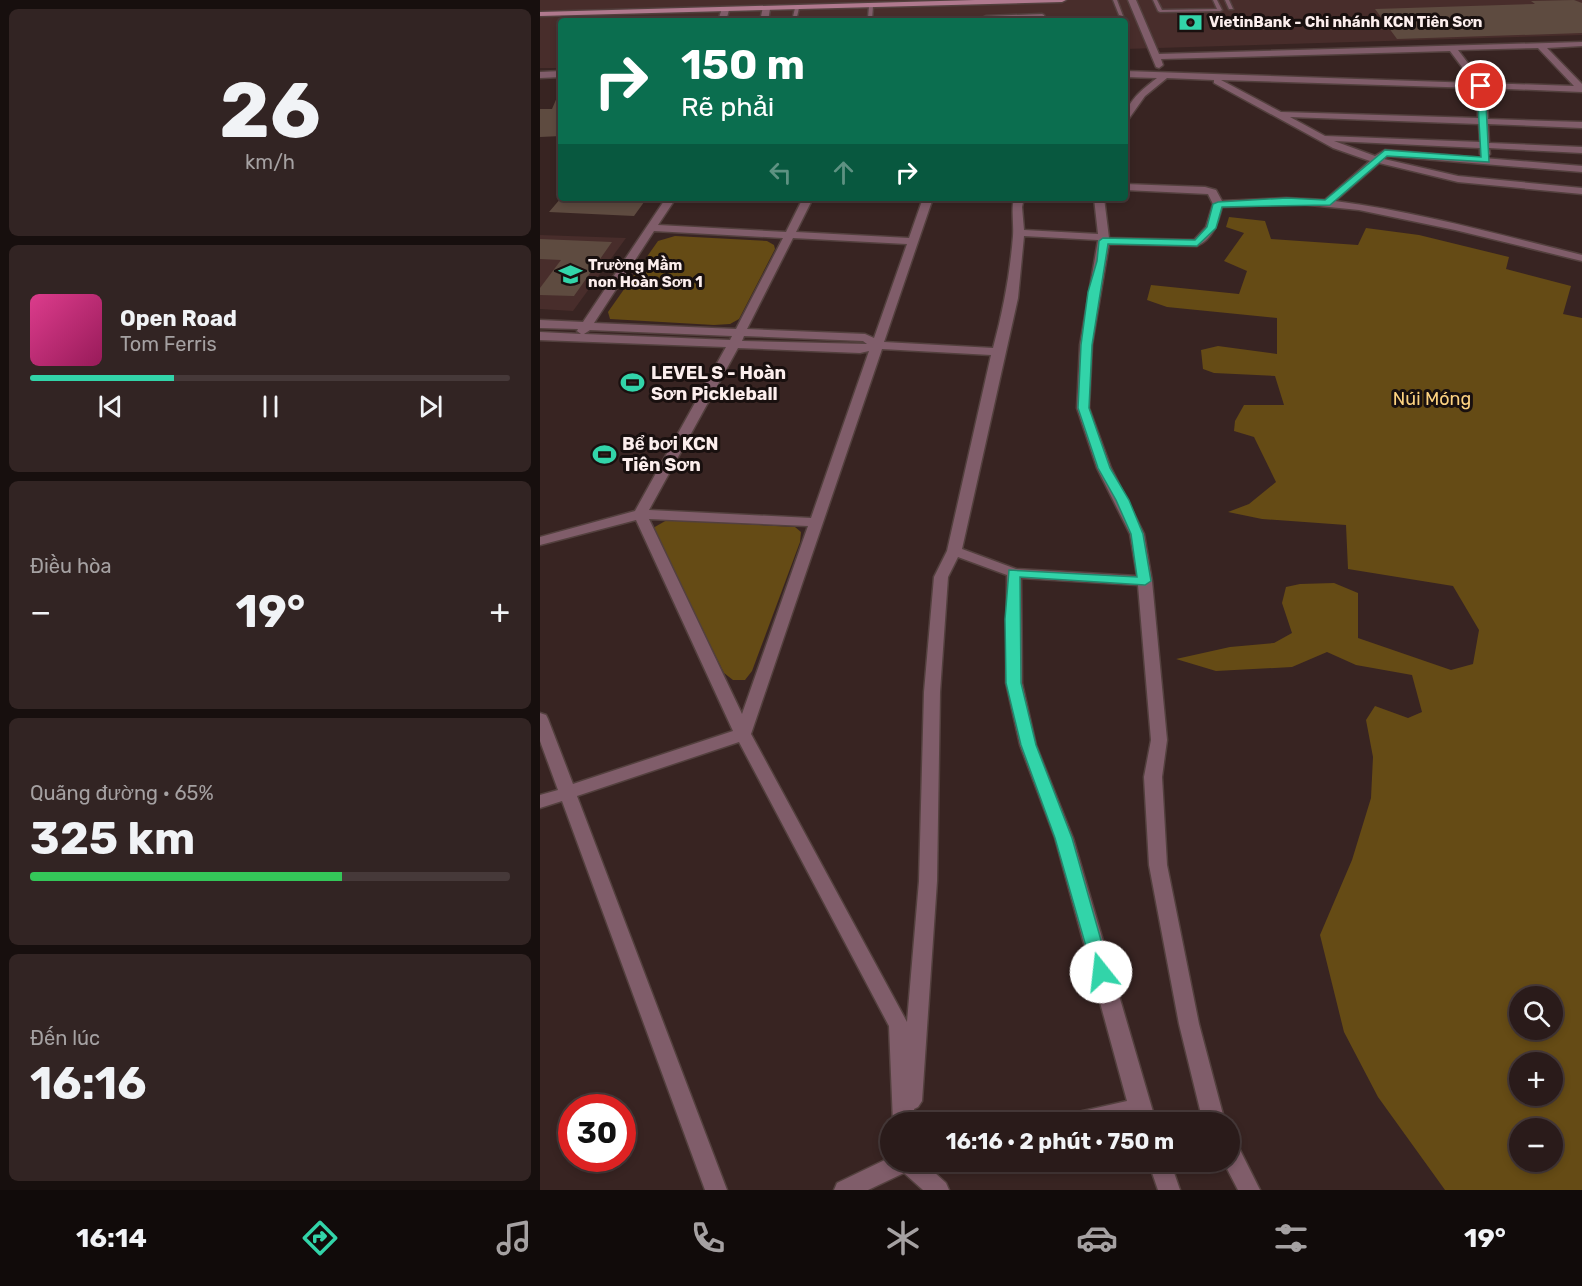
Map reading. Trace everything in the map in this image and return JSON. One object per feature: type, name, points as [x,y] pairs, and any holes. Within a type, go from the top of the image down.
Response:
[{"type":"main road","points":[[540,6],[857,3],[871,6],[1062,0]]},
{"type":"main road","points":[[540,14],[766,9],[794,4]]},
{"type":"street","points":[[1132,0],[1164,76]]},
{"type":"street","points":[[764,18],[766,9]]},
{"type":"street","points":[[723,18],[725,10]]},
{"type":"street","points":[[1155,57],[1582,44]]},
{"type":"street","points":[[1540,45],[1582,89]]},
{"type":"street","points":[[1452,48],[1481,86],[1486,160]]},
{"type":"street","points":[[540,75],[558,74]]},
{"type":"street","points":[[1128,74],[1582,89]]},
{"type":"street","points":[[1128,114],[1142,94],[1164,76]]},
{"type":"street","points":[[1211,78],[1281,114],[1336,146],[1377,160],[1458,179],[1582,191]]},
{"type":"street","points":[[1281,114],[1582,125]]},
{"type":"street","points":[[1323,138],[1582,150]]},
{"type":"street","points":[[1327,203],[1385,153],[1582,169]]},
{"type":"street","points":[[1019,233],[1197,243],[1211,228],[1218,204],[1212,192],[1128,187]]},
{"type":"street","points":[[578,338],[669,201]]},
{"type":"street","points":[[640,514],[737,338],[807,201]]},
{"type":"street","points":[[743,734],[927,201]]},
{"type":"street","points":[[910,1112],[928,881],[932,692],[940,577],[954,551],[1012,298],[1019,233],[1018,201]]},
{"type":"street","points":[[1099,201],[1103,239],[1102,261],[1094,292],[1086,345],[1083,408],[1104,468],[1137,534],[1145,581],[1159,740],[1153,777],[1158,865],[1189,1024],[1211,1112]]},
{"type":"street","points":[[1218,204],[1287,201],[1327,203],[1446,224],[1582,258]]},
{"type":"street","points":[[651,228],[913,241]]},
{"type":"street","points":[[540,324],[860,349],[878,345],[998,352]]},
{"type":"street","points":[[540,336],[737,338]]},
{"type":"street","points":[[640,514],[743,734],[899,1026],[903,1112]]},
{"type":"street","points":[[540,541],[640,514],[816,522]]},
{"type":"street","points":[[954,551],[1014,573],[1145,581]]},
{"type":"street","points":[[1014,573],[1014,683],[1028,745],[1064,838],[1141,1112]]},
{"type":"street","points":[[540,719],[716,1190]]},
{"type":"street","points":[[540,802],[743,734]]},
{"type":"street","points":[[845,1190],[883,1172]]},
{"type":"street","points":[[918,1172],[938,1190]]},
{"type":"street","points":[[1163,1172],[1169,1190]]},
{"type":"street","points":[[1240,1172],[1249,1190]]},
{"type":"lane","points":[[1115,0],[1121,15]]},
{"type":"lane","points":[[1155,0],[1160,11],[1220,10],[1215,0]]},
{"type":"lane","points":[[1227,0],[1231,8]]},
{"type":"lane","points":[[984,2],[986,18]]},
{"type":"lane","points":[[870,18],[871,6]]},
{"type":"lane","points":[[1000,18],[1042,15],[1043,18]]},
{"type":"shaded area","points":[[540,0],[1582,0],[1582,35],[1128,49],[1128,18],[558,18],[558,68],[540,68]]},
{"type":"shaded area","name":"Trường Mầm non Hoàn Sơn 1","points":[[540,235],[626,238],[573,311],[540,309]]},
{"type":"green space","name":"Núi Móng","points":[[1229,217],[1265,221],[1271,239],[1358,245],[1366,228],[1419,235],[1509,257],[1506,269],[1571,286],[1563,314],[1582,318],[1582,1190],[1445,1190],[1378,1097],[1344,1032],[1320,935],[1352,860],[1371,798],[1373,757],[1366,720],[1375,706],[1408,718],[1422,712],[1412,675],[1356,665],[1327,652],[1292,667],[1216,671],[1176,659],[1230,647],[1274,643],[1292,633],[1282,603],[1286,587],[1300,584],[1334,583],[1358,593],[1358,638],[1451,670],[1473,664],[1479,630],[1453,586],[1348,569],[1346,525],[1262,519],[1228,512],[1249,504],[1276,482],[1254,437],[1234,431],[1235,421],[1244,405],[1284,405],[1275,376],[1214,373],[1203,369],[1201,350],[1218,346],[1277,354],[1277,318],[1167,307],[1147,300],[1151,285],[1239,294],[1247,271],[1224,261],[1244,233],[1226,227]]},
{"type":"green space","points":[[675,236],[767,241],[774,245],[775,249],[739,319],[730,324],[714,325],[610,319],[608,312],[658,241]]},
{"type":"green space","points":[[667,520],[795,527],[801,532],[800,542],[752,671],[745,680],[733,680],[724,673],[653,528]]},
{"type":"building","points":[[1574,0],[1582,3],[1582,33],[1397,39],[1375,9],[1535,4],[1531,1]]},
{"type":"building","points":[[558,95],[558,136],[540,137],[540,109],[552,109]]},
{"type":"building","points":[[558,201],[645,201],[634,216],[549,212]]},
{"type":"building","points":[[540,239],[612,242],[574,296],[540,295],[540,288],[561,260],[540,259]]},
{"type":"place","name":"VietinBank - Chi nhánh KCN Tiên Sơn","points":[[1191,22]]},
{"type":"place","name":"Trường Mầm non Hoàn Sơn 1","points":[[570,274]]},
{"type":"place","name":"LEVEL S - Hoàn Sơn Pickleball","points":[[633,383]]},
{"type":"place","name":"Bể bơi KCN Tiên Sơn","points":[[604,454]]},
{"type":"route","points":[[1101,972],[1064,838],[1028,745],[1014,683],[1012,619],[1014,573],[1145,581],[1137,534],[1104,468],[1083,408],[1086,345],[1094,292],[1102,261],[1103,241],[1197,243],[1211,228],[1218,204],[1287,201],[1327,203],[1385,153],[1486,160],[1481,86]]}]
